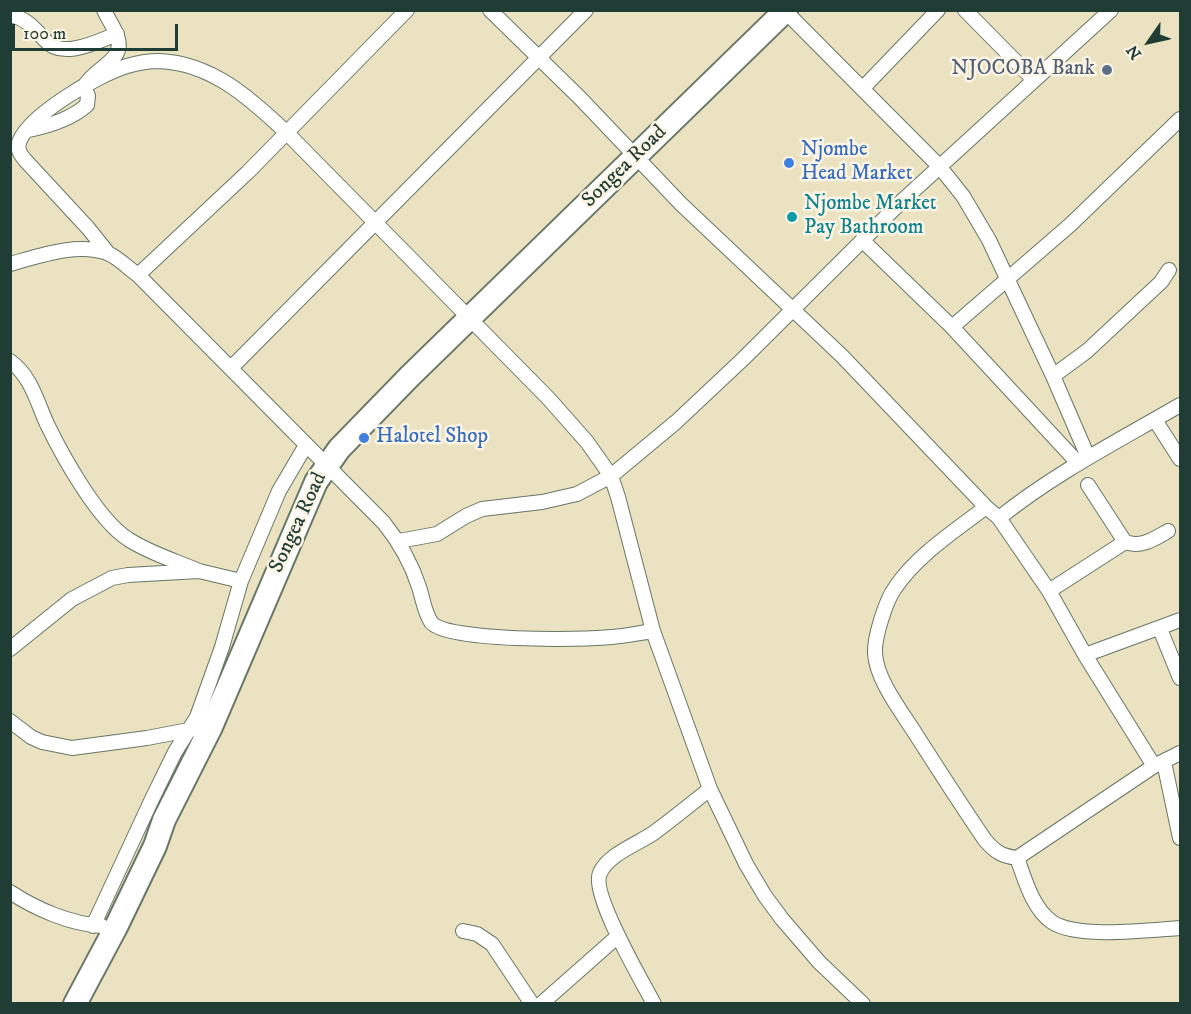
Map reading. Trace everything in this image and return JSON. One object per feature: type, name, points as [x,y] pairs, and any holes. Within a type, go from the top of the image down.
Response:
[{"type":"highway","name":"Songea Road","points":[[75,1004],[155,846],[200,728],[306,502],[326,466],[355,431],[785,11]]},
{"type":"street","points":[[84,87],[92,74],[116,56],[120,44],[117,33],[104,10]]},
{"type":"street","points":[[138,275],[287,133],[406,10]]},
{"type":"street","points":[[490,10],[681,204],[842,356],[999,518],[1049,591],[1085,655],[1159,764],[1180,838]]},
{"type":"street","points":[[231,368],[586,10]]},
{"type":"street","points":[[864,88],[938,10]]},
{"type":"street","points":[[965,10],[1034,80]]},
{"type":"street","points":[[399,541],[437,534],[482,509],[554,500],[577,494],[612,476],[676,422],[939,166],[1111,10]]},
{"type":"street","points":[[785,11],[939,166],[977,217],[1053,376],[1083,460]]},
{"type":"street","points":[[10,15],[26,20],[46,42],[57,48],[86,45],[117,33]]},
{"type":"street","points":[[653,631],[613,637],[562,639],[503,637],[445,631],[432,624],[424,609],[409,559],[399,541],[384,523],[138,275],[108,253],[88,228],[21,156],[18,150],[23,135],[46,112],[84,87],[126,66],[159,62],[180,64],[203,70],[225,81],[265,112],[287,133],[564,416],[612,476],[653,631],[710,789],[746,864],[765,896],[819,962],[859,1000]]},
{"type":"street","points":[[23,135],[79,112],[87,105],[88,96],[84,87]]},
{"type":"street","points":[[952,327],[1070,225],[1180,119]]},
{"type":"street","points":[[10,128],[23,135]]},
{"type":"street","points":[[862,240],[952,327],[1083,460]]},
{"type":"street","points":[[10,264],[65,251],[87,250],[108,253]]},
{"type":"street","points":[[1053,376],[1087,351],[1161,282],[1168,270]]},
{"type":"street","points":[[10,361],[25,375],[55,440],[106,520],[129,540],[199,571],[241,581]]},
{"type":"street","points":[[999,518],[1036,490],[1083,460],[1180,405]]},
{"type":"street","points":[[1155,420],[1180,459]]},
{"type":"street","points":[[93,926],[175,752],[200,728],[214,671],[241,581],[279,491],[306,445]]},
{"type":"street","points":[[1088,485],[1125,542],[1133,545],[1143,544],[1168,531]]},
{"type":"street","points":[[986,507],[950,534],[914,566],[894,589],[885,608],[874,652],[878,669],[891,696],[985,840],[995,852],[1017,858],[1159,764],[1180,753]]},
{"type":"street","points":[[1049,591],[1125,542]]},
{"type":"street","points":[[10,649],[72,599],[112,578],[199,571]]},
{"type":"street","points":[[1085,655],[1180,620]]},
{"type":"street","points":[[1160,628],[1180,678]]},
{"type":"street","points":[[10,721],[31,737],[42,742],[72,748],[200,728]]},
{"type":"street","points":[[654,1004],[618,936],[598,886],[599,874],[604,866],[618,855],[654,832],[710,789]]},
{"type":"street","points":[[1017,858],[1029,892],[1038,906],[1051,921],[1065,929],[1140,931],[1180,928]]},
{"type":"street","points":[[14,900],[93,926],[116,927]]},
{"type":"street","points":[[463,931],[477,934],[492,944],[532,1004]]},
{"type":"street","points":[[541,1004],[618,936]]},
{"type":"street","points":[[842,1004],[859,1000]]},
{"type":"place","name":"NJOCOBA Bank","points":[[1107,70]]},
{"type":"place","name":"Njombe Head Market","points":[[789,163]]},
{"type":"place","name":"Njombe Market Pay Bathroom","points":[[792,217]]},
{"type":"place","name":"Halotel Shop","points":[[364,438]]}]
